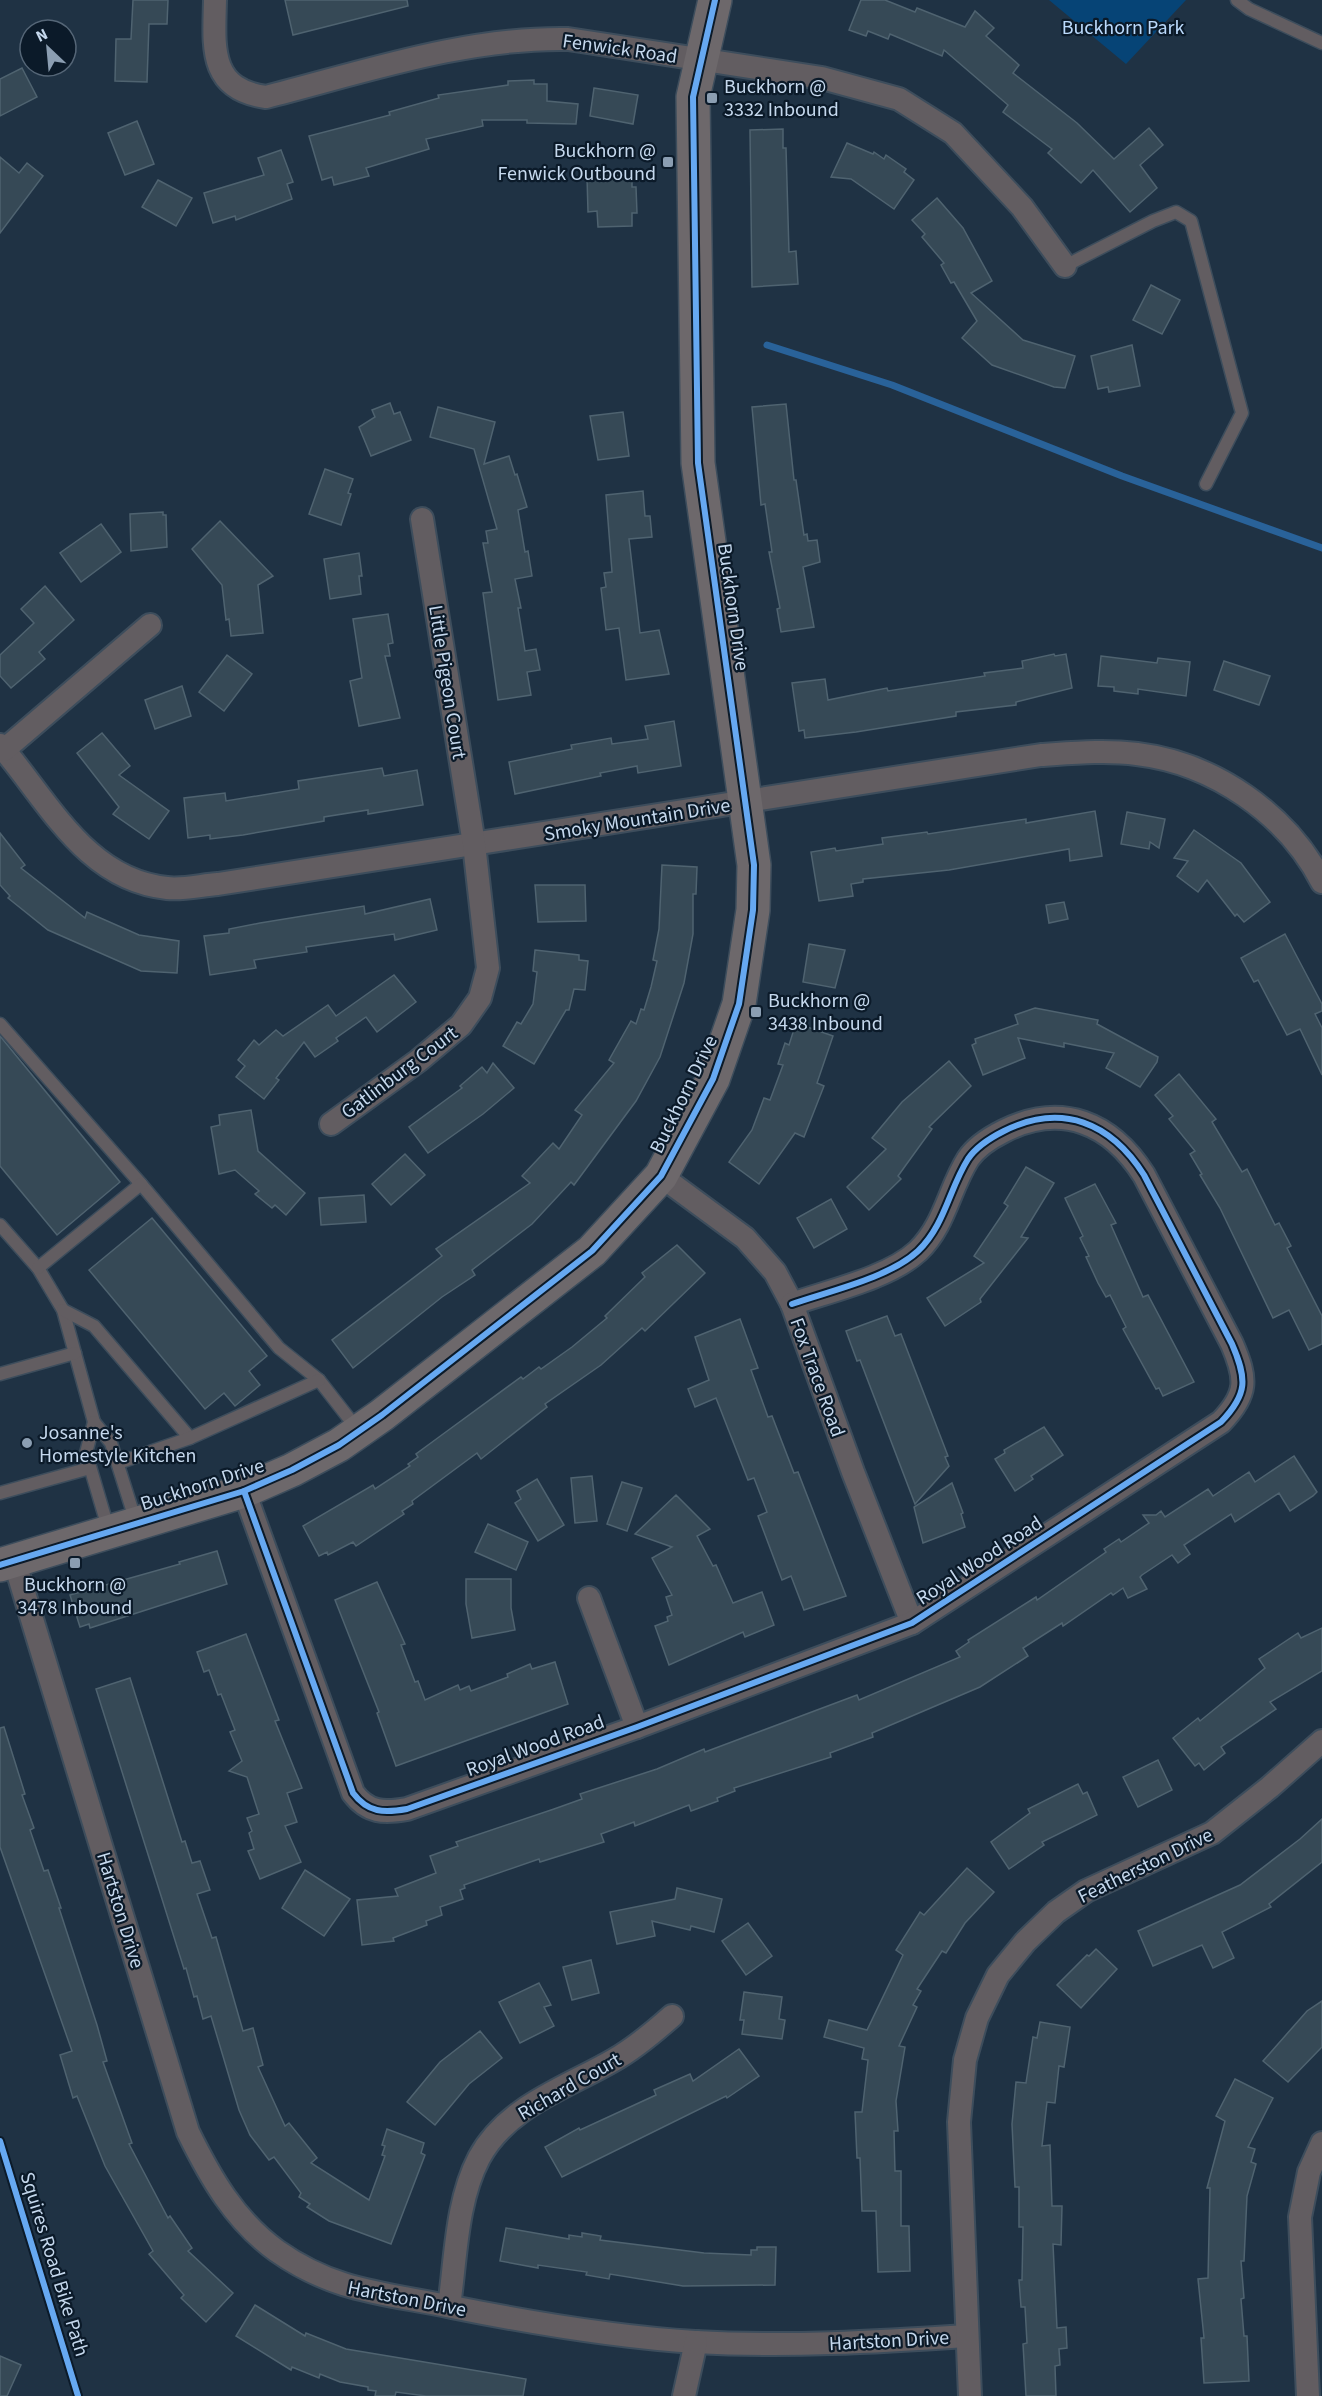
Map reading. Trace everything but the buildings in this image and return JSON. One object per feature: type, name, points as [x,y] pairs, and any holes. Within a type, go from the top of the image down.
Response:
[{"type":"street","name":"Fenwick Road","points":[[215,0],[214,44],[217,62],[224,76],[249,94],[266,96],[437,54],[529,38],[568,39],[822,78],[899,99],[926,113],[954,133],[1022,207],[1065,266]]},
{"type":"street","name":"Buckhorn Drive","points":[[7,1563],[244,1491],[292,1470],[359,1431],[546,1290],[592,1251],[661,1176],[712,1079],[739,1004],[753,910],[753,866],[746,802],[698,463],[692,157],[693,97],[715,0]]},
{"type":"street","name":"Little Pigeon Court","points":[[422,519],[474,844]]},
{"type":"street","points":[[2,748],[150,625]]},
{"type":"street","name":"Smoky Mountain Drive","points":[[2,748],[86,851],[109,870],[135,882],[169,888],[218,884],[1041,755],[1099,752],[1138,754],[1174,762],[1205,774],[1259,807],[1285,829],[1301,848],[1322,882]]},
{"type":"street","name":"Gatlinburg Court","points":[[331,1124],[447,1038],[477,1005],[488,968],[474,844]]},
{"type":"street","name":"Royal Wood Road","points":[[244,1491],[353,1793],[361,1803],[379,1812],[407,1809],[637,1727],[912,1623],[1221,1422],[1235,1407],[1242,1394],[1240,1364],[1144,1175],[1132,1156],[1113,1137],[1088,1124],[1066,1118],[1041,1118],[1017,1124],[992,1137],[969,1157],[955,1184],[947,1208],[933,1233],[917,1252],[895,1266],[862,1280],[792,1304]]},
{"type":"street","name":"Fox Trace Road","points":[[661,1176],[745,1238],[763,1256],[792,1304],[853,1472],[912,1623]]},
{"type":"street","name":"Hartston Drive","points":[[7,1563],[188,2132],[206,2169],[227,2202],[275,2250],[301,2267],[330,2281],[369,2293],[576,2330],[696,2342],[802,2344],[967,2336]]},
{"type":"street","points":[[589,1598],[637,1727]]},
{"type":"street","name":"Featherston Drive","points":[[970,2396],[960,2112],[968,2050],[977,2018],[999,1975],[1025,1942],[1056,1912],[1086,1891],[1212,1833],[1270,1787],[1322,1741]]},
{"type":"street","name":"Richard Court","points":[[449,2306],[467,2190],[479,2158],[495,2135],[516,2115],[539,2099],[615,2060],[672,2016]]},
{"type":"street","points":[[1308,2396],[1300,2217],[1309,2172],[1322,2143]]},
{"type":"street","points":[[684,2396],[696,2342]]},
{"type":"lane","points":[[1237,0],[1249,9],[1322,43]]},
{"type":"lane","points":[[1065,266],[1176,212],[1191,221],[1242,413],[1206,484]]},
{"type":"lane","points":[[0,1024],[141,1184],[279,1348],[319,1380],[359,1431]]},
{"type":"lane","points":[[38,1268],[141,1184]]},
{"type":"lane","points":[[0,1225],[38,1268],[63,1310],[94,1422],[111,1443],[118,1463],[123,1528]]},
{"type":"lane","points":[[63,1310],[94,1326],[190,1438]]},
{"type":"lane","points":[[0,1374],[75,1353]]},
{"type":"lane","points":[[118,1463],[190,1438],[319,1380]]},
{"type":"lane","points":[[94,1422],[86,1453],[90,1468],[123,1528]]},
{"type":"lane","points":[[0,1493],[90,1468]]},
{"type":"green space","name":"Buckhorn Park","points":[[1049,0],[1186,0],[1126,64]]},
{"type":"waterway","points":[[767,345],[892,385],[1122,476],[1322,548]]},
{"type":"cycle path","points":[[0,1565],[244,1491],[292,1470],[339,1445],[382,1415],[592,1251],[661,1176],[713,1079],[739,1004],[753,910],[754,865],[698,463],[693,97],[715,0]]},
{"type":"cycle path","points":[[244,1491],[353,1793],[371,1808],[384,1811],[399,1810],[637,1727],[912,1623],[1221,1422],[1236,1403],[1242,1386],[1240,1367],[1232,1344],[1144,1175],[1116,1142],[1100,1131],[1065,1118],[1046,1118],[1025,1122],[999,1133],[980,1146],[962,1170],[935,1230],[918,1251],[906,1260],[875,1276],[792,1304]]},
{"type":"cycle path","name":"Squires Road Bike Path","points":[[0,2141],[78,2396]]},
{"type":"place","name":"Buckhorn @ 3332 Inbound","points":[[712,98]]},
{"type":"place","name":"Buckhorn @ Fenwick Outbound","points":[[668,162]]},
{"type":"place","name":"Buckhorn @ 3438 Inbound","points":[[756,1012]]},
{"type":"place","name":"Josanne's Homestyle Kitchen","points":[[27,1443]]},
{"type":"place","name":"Buckhorn @ 3478 Inbound","points":[[75,1563]]}]
